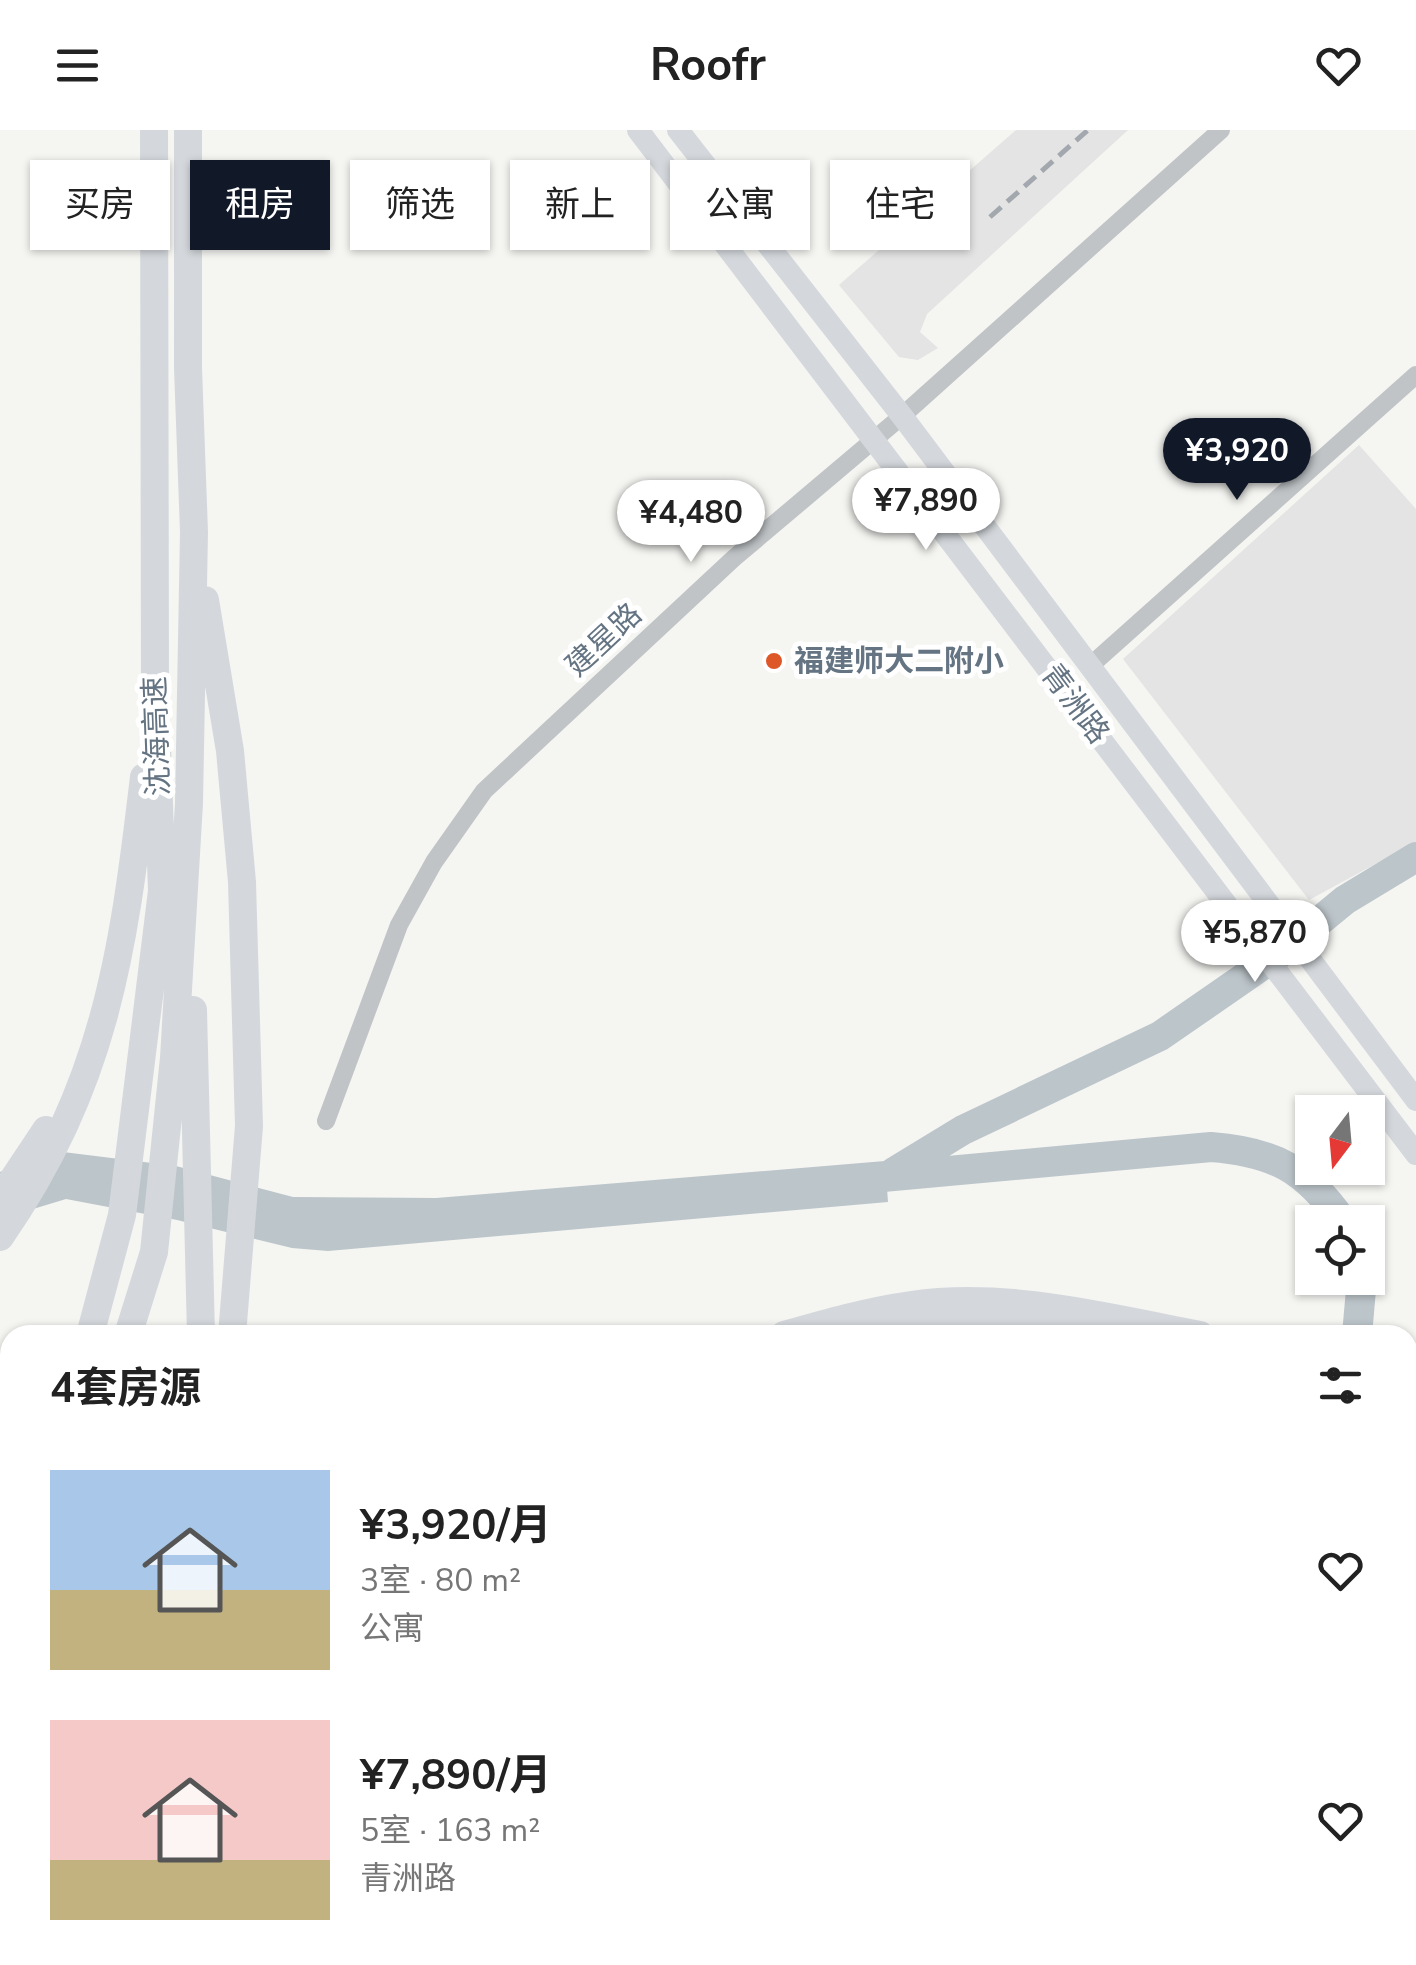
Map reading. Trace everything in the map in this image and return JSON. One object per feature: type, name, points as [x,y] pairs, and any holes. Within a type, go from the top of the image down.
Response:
[{"type":"highway","name":"沈海高速","points":[[93,1325],[122,1215],[162,891],[155,688],[154,130]]},
{"type":"highway","name":"沈海高速","points":[[131,1325],[154,1252],[174,1058],[189,803],[194,532],[188,368],[188,130]]},
{"type":"highway","points":[[194,532],[230,752],[242,882],[249,1126],[233,1325]]},
{"type":"highway","points":[[0,1237],[38,1181],[65,1128],[107,1014],[127,918],[155,688]]},
{"type":"highway","points":[[189,803],[202,1325]]},
{"type":"highway","points":[[0,1199],[40,1142],[107,1014]]},
{"type":"highway","points":[[819,1325],[913,1304],[992,1302],[1148,1325]]},
{"type":"highway","points":[[936,1325],[984,1325]]},
{"type":"main road","name":"青洲路","points":[[638,130],[1416,1154]]},
{"type":"main road","name":"青洲路","points":[[685,133],[1416,1100]]},
{"type":"main road","points":[[1032,647],[1061,627]]},
{"type":"street","name":"建星路","points":[[326,1121],[399,926],[421,883],[470,809],[617,664],[734,558],[902,416],[1221,130]]},
{"type":"street","points":[[1090,666],[1416,374]]},
{"type":"shaded area","points":[[1016,130],[1128,130],[927,314],[920,332],[938,348],[918,360],[899,357],[839,285],[879,250],[970,250],[970,170]]},
{"type":"shaded area","points":[[1359,445],[1416,509],[1416,842],[1309,900],[1123,659]]},
{"type":"shaded area","points":[[55,1151],[176,1166],[293,1197],[436,1198],[885,1161],[888,1202],[328,1251],[292,1248],[66,1199],[0,1219],[0,1172]]},
{"type":"waterway","points":[[894,1172],[963,1130],[1160,1036],[1283,951],[1345,900],[1416,857]]},
{"type":"waterway","points":[[850,1180],[1211,1147],[1253,1153],[1287,1166],[1330,1205]]},
{"type":"waterway","points":[[1358,1325],[1361,1295]]},
{"type":"railway","points":[[990,217],[1088,130]]},
{"type":"place","name":"福建师大二附小","points":[[774,661]]}]
